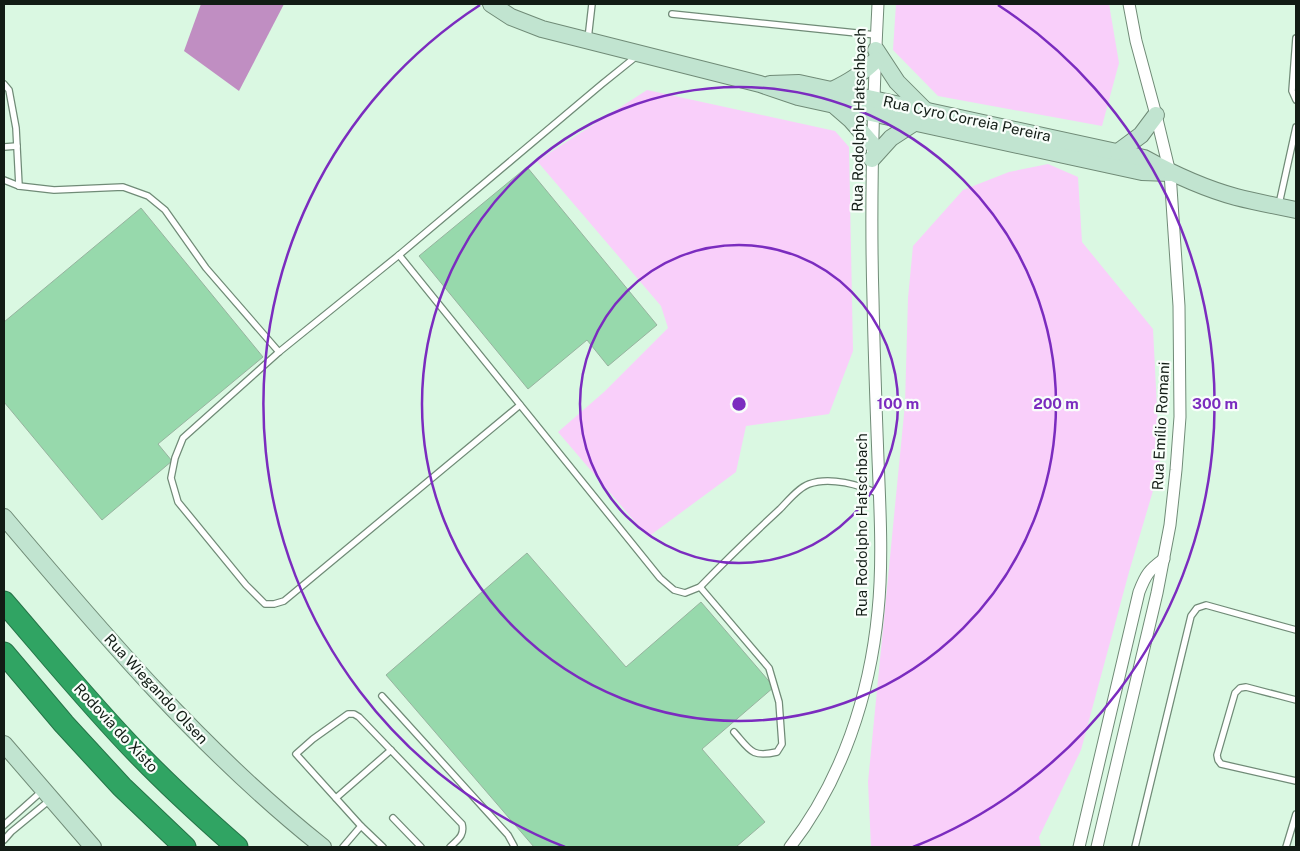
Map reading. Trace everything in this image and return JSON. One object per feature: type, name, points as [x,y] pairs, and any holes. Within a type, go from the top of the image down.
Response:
[{"type":"highway","name":"Rodovia do Xisto","points":[[4,602],[90,702],[140,756],[237,847]]},
{"type":"highway","points":[[4,653],[64,724],[122,787],[186,847]]},
{"type":"street","name":"Rua Cyro Correia Pereira","points":[[491,4],[511,17],[527,24],[760,84],[798,97],[833,98],[873,106],[926,110],[1118,152],[1144,158],[1170,173],[1228,195],[1296,210]]},
{"type":"street","name":"Rua Rodolpho Hatschbach","points":[[790,847],[805,826],[833,777],[854,728],[873,648],[878,608],[880,575],[879,494],[872,287],[872,151],[878,4]]},
{"type":"street","name":"Rua Emílio Romani","points":[[1096,847],[1164,559],[1170,525],[1180,417],[1179,306],[1170,173],[1136,41],[1129,4]]},
{"type":"street","points":[[914,122],[872,151],[833,98],[850,81],[861,74],[876,48],[897,82],[926,110]]},
{"type":"street","name":"Rua Cyro Correia Pereira","points":[[873,106],[914,122],[1142,172],[1170,173]]},
{"type":"street","points":[[1118,152],[1141,135],[1156,115]]},
{"type":"street","name":"Rua Wiegando Olsen","points":[[4,517],[106,635],[201,738],[265,800],[323,847]]},
{"type":"street","points":[[1079,847],[1139,592],[1151,568],[1164,559]]},
{"type":"street","points":[[4,744],[93,847]]},
{"type":"lane","points":[[588,41],[592,4]]},
{"type":"lane","points":[[672,14],[876,48]]},
{"type":"lane","points":[[1296,38],[1292,91],[1296,100]]},
{"type":"lane","points":[[520,405],[284,600],[274,604],[265,604],[246,585],[178,502],[171,478],[175,458],[183,438],[279,352],[399,255],[639,54]]},
{"type":"lane","points":[[4,84],[9,90],[16,128],[19,186]]},
{"type":"lane","points":[[1279,206],[1296,127]]},
{"type":"lane","points":[[4,147],[17,146]]},
{"type":"lane","points":[[4,180],[19,186],[54,190],[123,187],[148,196],[165,210],[206,268],[279,352]]},
{"type":"lane","points":[[399,255],[660,578],[674,590],[685,593],[700,587],[798,491],[808,484],[826,481],[863,487],[879,494]]},
{"type":"lane","points":[[700,587],[769,668],[779,702],[782,744],[777,752],[765,755],[752,752],[734,732]]},
{"type":"lane","points":[[1135,847],[1191,616],[1197,608],[1206,605],[1296,630]]},
{"type":"lane","points":[[1296,700],[1246,687],[1240,688],[1235,693],[1217,755],[1221,764],[1296,781]]},
{"type":"lane","points":[[382,696],[508,835],[513,847]]},
{"type":"lane","points":[[383,847],[361,826],[296,754],[313,739],[348,714],[354,714],[359,717],[462,824],[464,830],[462,835],[450,847]]},
{"type":"lane","points":[[336,798],[391,750]]},
{"type":"lane","points":[[4,825],[47,794]]},
{"type":"lane","points":[[4,840],[47,794]]},
{"type":"lane","points":[[1286,847],[1296,814]]},
{"type":"lane","points":[[393,818],[422,847]]},
{"type":"lane","points":[[343,847],[361,826]]},
{"type":"shaded area","points":[[201,4],[284,4],[239,91],[184,51]]},
{"type":"shaded area","points":[[896,4],[1109,4],[1119,63],[1102,126],[938,96],[893,50]]},
{"type":"shaded area","points":[[647,90],[835,131],[849,147],[853,351],[829,414],[746,426],[736,472],[648,537],[558,432],[604,392],[668,328],[661,306],[537,161]]},
{"type":"shaded area","points":[[1048,164],[1078,177],[1082,242],[1153,329],[1160,467],[1129,572],[1081,750],[1039,837],[1041,847],[871,847],[868,782],[905,404],[908,298],[913,246],[963,190],[1009,172]]},
{"type":"building","points":[[527,167],[657,325],[608,366],[587,340],[528,389],[419,256]]},
{"type":"building","points":[[141,208],[263,357],[158,444],[172,461],[102,520],[4,402],[4,322]]},
{"type":"building","points":[[527,553],[626,667],[701,602],[774,687],[702,749],[765,822],[736,847],[534,847],[386,675]]}]
